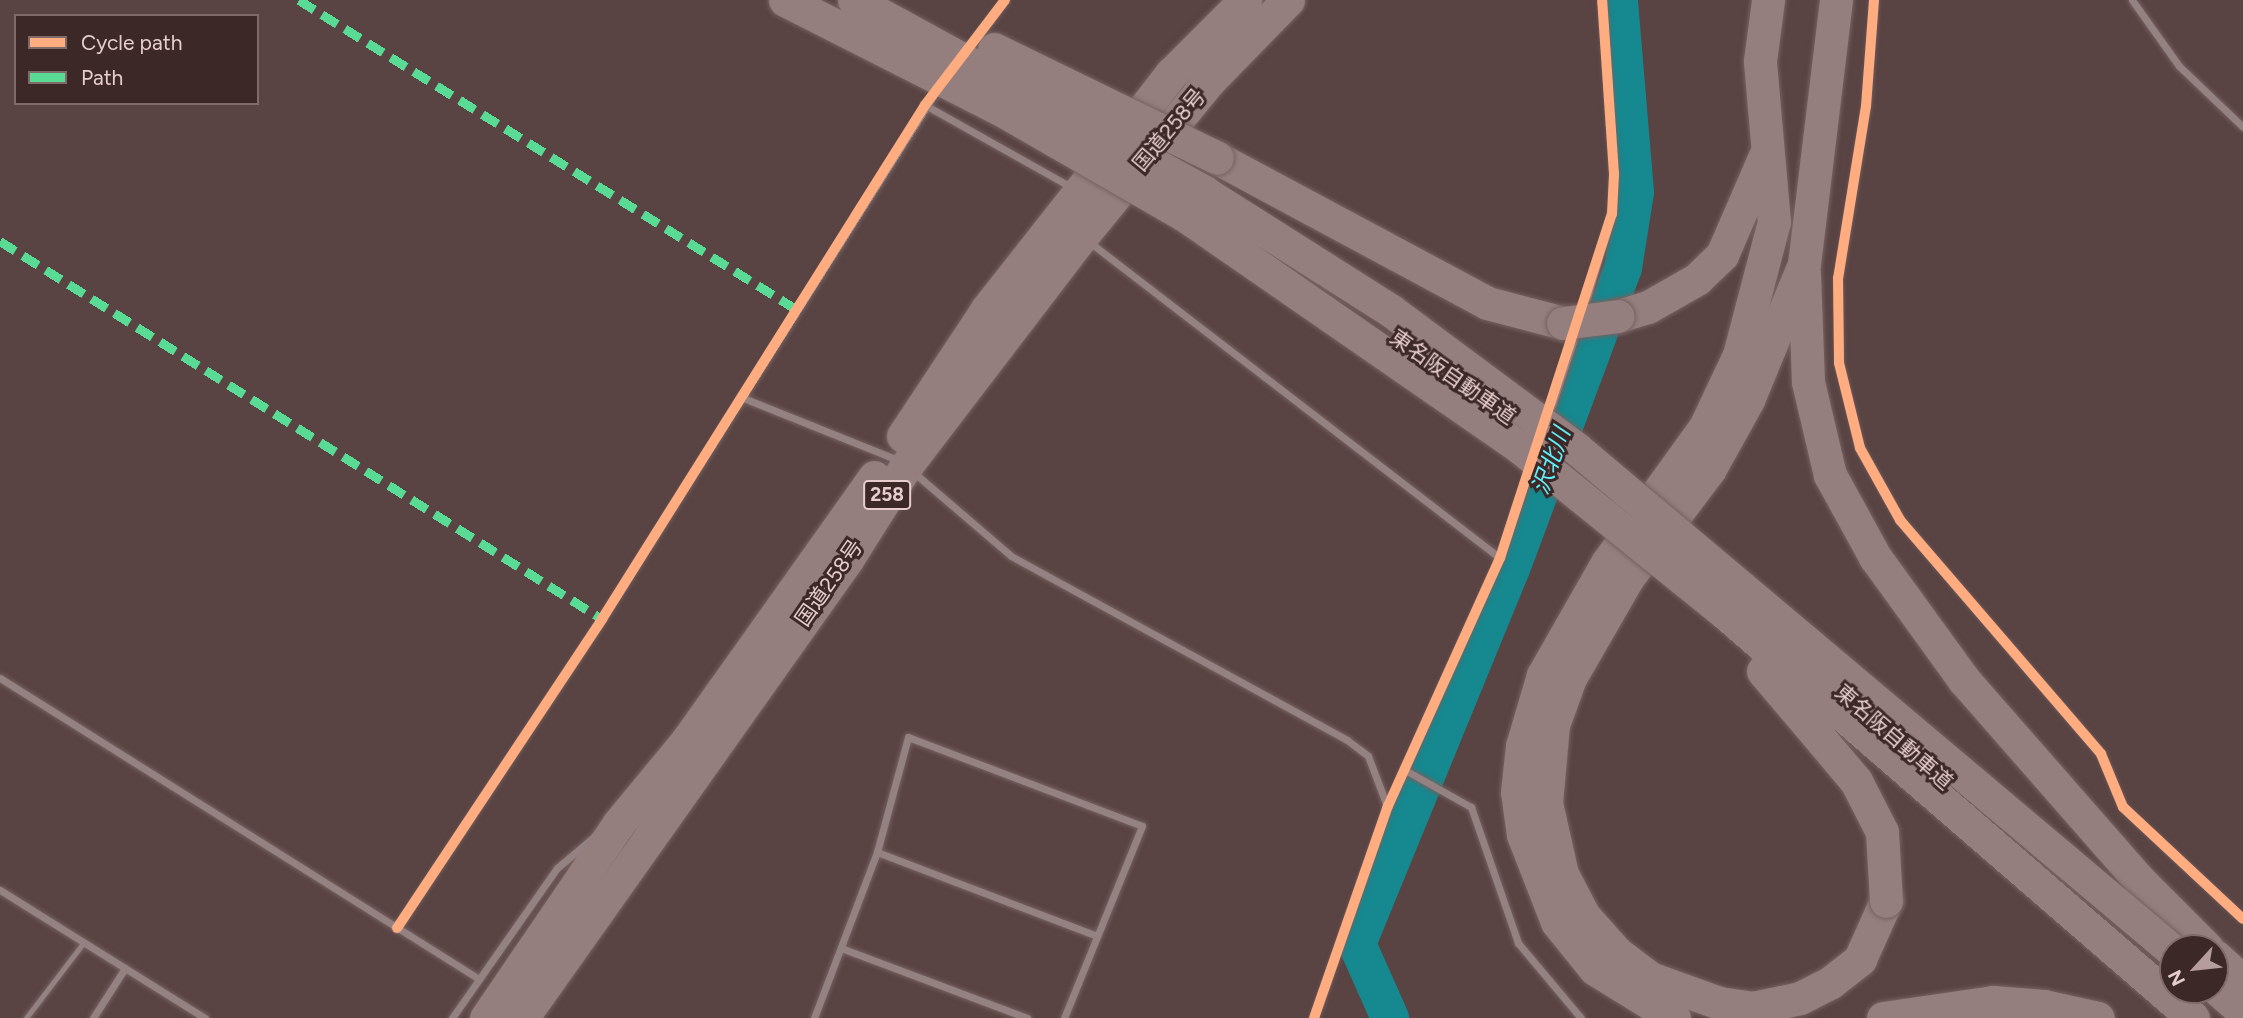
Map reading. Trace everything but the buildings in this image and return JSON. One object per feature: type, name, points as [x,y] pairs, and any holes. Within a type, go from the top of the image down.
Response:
[{"type":"highway","name":"東名阪自動車道","points":[[785,0],[1000,109],[1186,216],[1517,445],[1724,612],[2193,1018]]},
{"type":"highway","name":"東名阪自動車道","points":[[854,0],[1204,192],[1390,310],[1577,449],[2159,938]]},
{"type":"highway","points":[[890,0],[1217,158],[1487,303],[1563,323],[1618,316],[1687,284],[1722,255],[1740,223],[1768,148]]},
{"type":"highway","name":"国道258号","points":[[522,1018],[540,1003],[848,558],[898,460],[986,309],[1171,74],[1245,0]]},
{"type":"highway","name":"国道258号","points":[[486,1018],[619,823],[685,741],[898,460],[1209,82],[1288,0]]},
{"type":"highway","points":[[1674,1018],[1595,969],[1556,922],[1523,835],[1517,792],[1522,746],[1543,674],[1577,610],[1705,427],[1739,355],[1774,222],[1760,61],[1768,0]]},
{"type":"highway","points":[[1836,0],[1804,264],[1808,382],[1830,475],[1875,557],[1964,680],[2139,880],[2193,934]]},
{"type":"highway","points":[[1426,382],[1457,420],[1762,671],[1856,781],[1882,832],[1886,901],[1860,959],[1831,982],[1800,998],[1753,1008],[1719,1003],[1650,978],[1617,953],[1584,916],[1562,874],[1546,803],[1553,725],[1570,678],[1627,579],[1709,470],[1748,400],[1804,264]]},
{"type":"highway","points":[[2229,968],[2243,981]]},
{"type":"highway","points":[[2229,998],[2243,1011]]},
{"type":"highway","points":[[1883,1018],[1993,1002],[2044,1006],[2098,1018]]},
{"type":"street","points":[[397,928],[741,397],[925,104],[1005,0]]},
{"type":"street","points":[[1314,1018],[1388,806],[1408,772],[1500,558],[1612,214],[1602,0]]},
{"type":"street","points":[[1874,0],[1866,106],[1838,278],[1839,363],[1860,448],[1900,520],[2101,754],[2123,807],[2243,919]]},
{"type":"street","points":[[2132,0],[2179,66],[2243,127]]},
{"type":"street","points":[[925,104],[1079,192]]},
{"type":"street","points":[[1082,236],[1500,558]]},
{"type":"street","points":[[741,397],[898,460],[1021,562],[1347,740],[1368,756],[1388,806]]},
{"type":"street","points":[[0,678],[479,979]]},
{"type":"street","points":[[814,1018],[877,852],[908,737],[1142,825],[1064,1018]]},
{"type":"street","points":[[1408,772],[1477,817],[1518,943],[1581,1018]]},
{"type":"street","points":[[452,1018],[557,868],[581,844],[619,823]]},
{"type":"street","points":[[877,852],[1097,936]]},
{"type":"street","points":[[0,890],[205,1018]]},
{"type":"street","points":[[841,948],[1027,1018]]},
{"type":"street","points":[[93,1018],[125,968]]},
{"type":"lane","points":[[26,1018],[84,942]]},
{"type":"waterway","name":"沢北川","points":[[1390,1018],[1357,944],[1511,569],[1623,268],[1635,192],[1619,0]]},
{"type":"marked path","points":[[299,0],[796,309]]},
{"type":"marked path","points":[[0,241],[602,619]]},
{"type":"cycle path","points":[[397,928],[602,619],[925,105],[1005,0]]},
{"type":"cycle path","points":[[1314,1018],[1388,806],[1500,558],[1612,214],[1614,174],[1602,0]]},
{"type":"cycle path","points":[[1874,0],[1866,106],[1838,278],[1839,363],[1860,448],[1900,520],[2101,754],[2123,807],[2243,919]]}]
